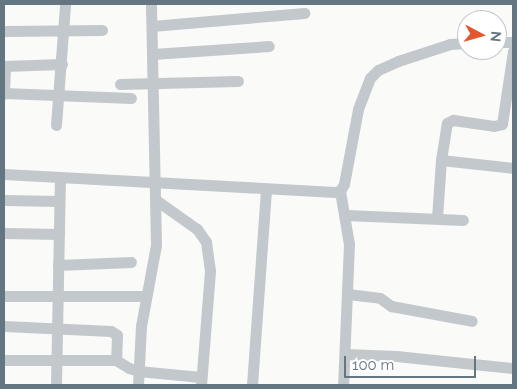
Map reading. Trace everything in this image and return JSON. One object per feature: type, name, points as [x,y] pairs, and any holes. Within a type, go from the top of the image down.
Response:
[{"type":"street","points":[[56,125],[65,4]]},
{"type":"street","points":[[138,385],[145,296],[156,245],[151,4]]},
{"type":"street","points":[[152,26],[304,13]]},
{"type":"street","points":[[4,31],[102,30]]},
{"type":"street","points":[[343,385],[349,244],[346,215],[340,191],[344,184],[358,109],[370,78],[378,70],[405,58],[457,44]]},
{"type":"street","points":[[153,54],[270,46]]},
{"type":"street","points":[[437,218],[441,160],[446,126],[450,121],[494,126],[502,124],[513,51]]},
{"type":"street","points":[[62,64],[5,66],[4,94],[59,94],[131,98]]},
{"type":"street","points":[[120,84],[238,81]]},
{"type":"street","points":[[441,160],[513,168]]},
{"type":"street","points":[[4,174],[340,191]]},
{"type":"street","points":[[56,385],[60,177]]},
{"type":"street","points":[[252,385],[266,188]]},
{"type":"street","points":[[4,200],[59,201]]},
{"type":"street","points":[[4,360],[56,358],[116,360],[138,371],[201,381],[210,271],[206,242],[197,229],[156,200]]},
{"type":"street","points":[[346,215],[463,220]]},
{"type":"street","points":[[4,233],[58,234]]},
{"type":"street","points":[[58,265],[131,262]]},
{"type":"street","points":[[348,294],[380,298],[391,306],[472,321]]},
{"type":"street","points":[[4,296],[145,296]]},
{"type":"street","points":[[4,326],[104,329],[115,332],[118,339],[116,360]]},
{"type":"street","points":[[345,354],[396,356],[513,368]]}]
